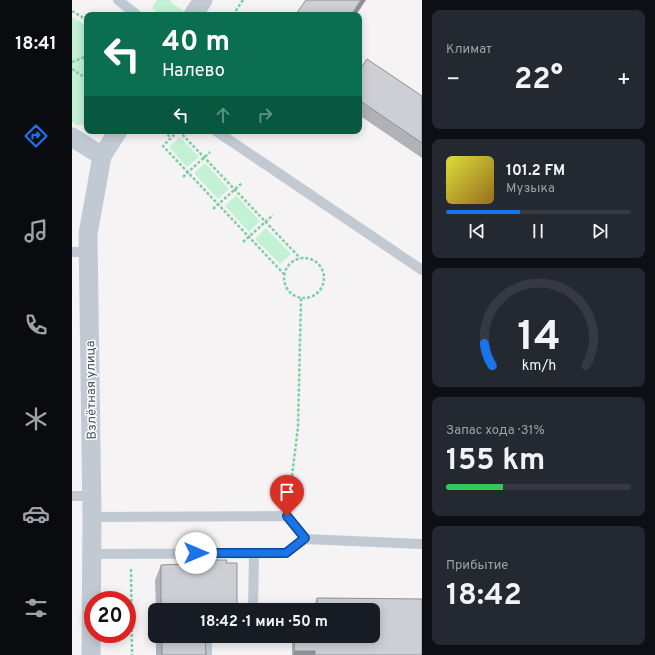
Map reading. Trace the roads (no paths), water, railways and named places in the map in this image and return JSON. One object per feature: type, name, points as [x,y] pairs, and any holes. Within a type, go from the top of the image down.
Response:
[{"type":"street","points":[[195,12],[203,0]]},
{"type":"street","name":"Взлётная улица","points":[[91,655],[92,496],[80,252],[88,234],[102,156],[116,134]]},
{"type":"street","points":[[72,137],[102,156]]},
{"type":"lane","points":[[118,0],[133,12]]},
{"type":"lane","points":[[220,134],[422,270]]},
{"type":"lane","points":[[72,496],[92,496]]},
{"type":"lane","points":[[92,517],[287,516],[305,538]]},
{"type":"lane","points":[[92,554],[286,553],[305,538],[422,544]]},
{"type":"lane","points":[[253,603],[254,553]]},
{"type":"lane","points":[[207,643],[207,655]]}]
